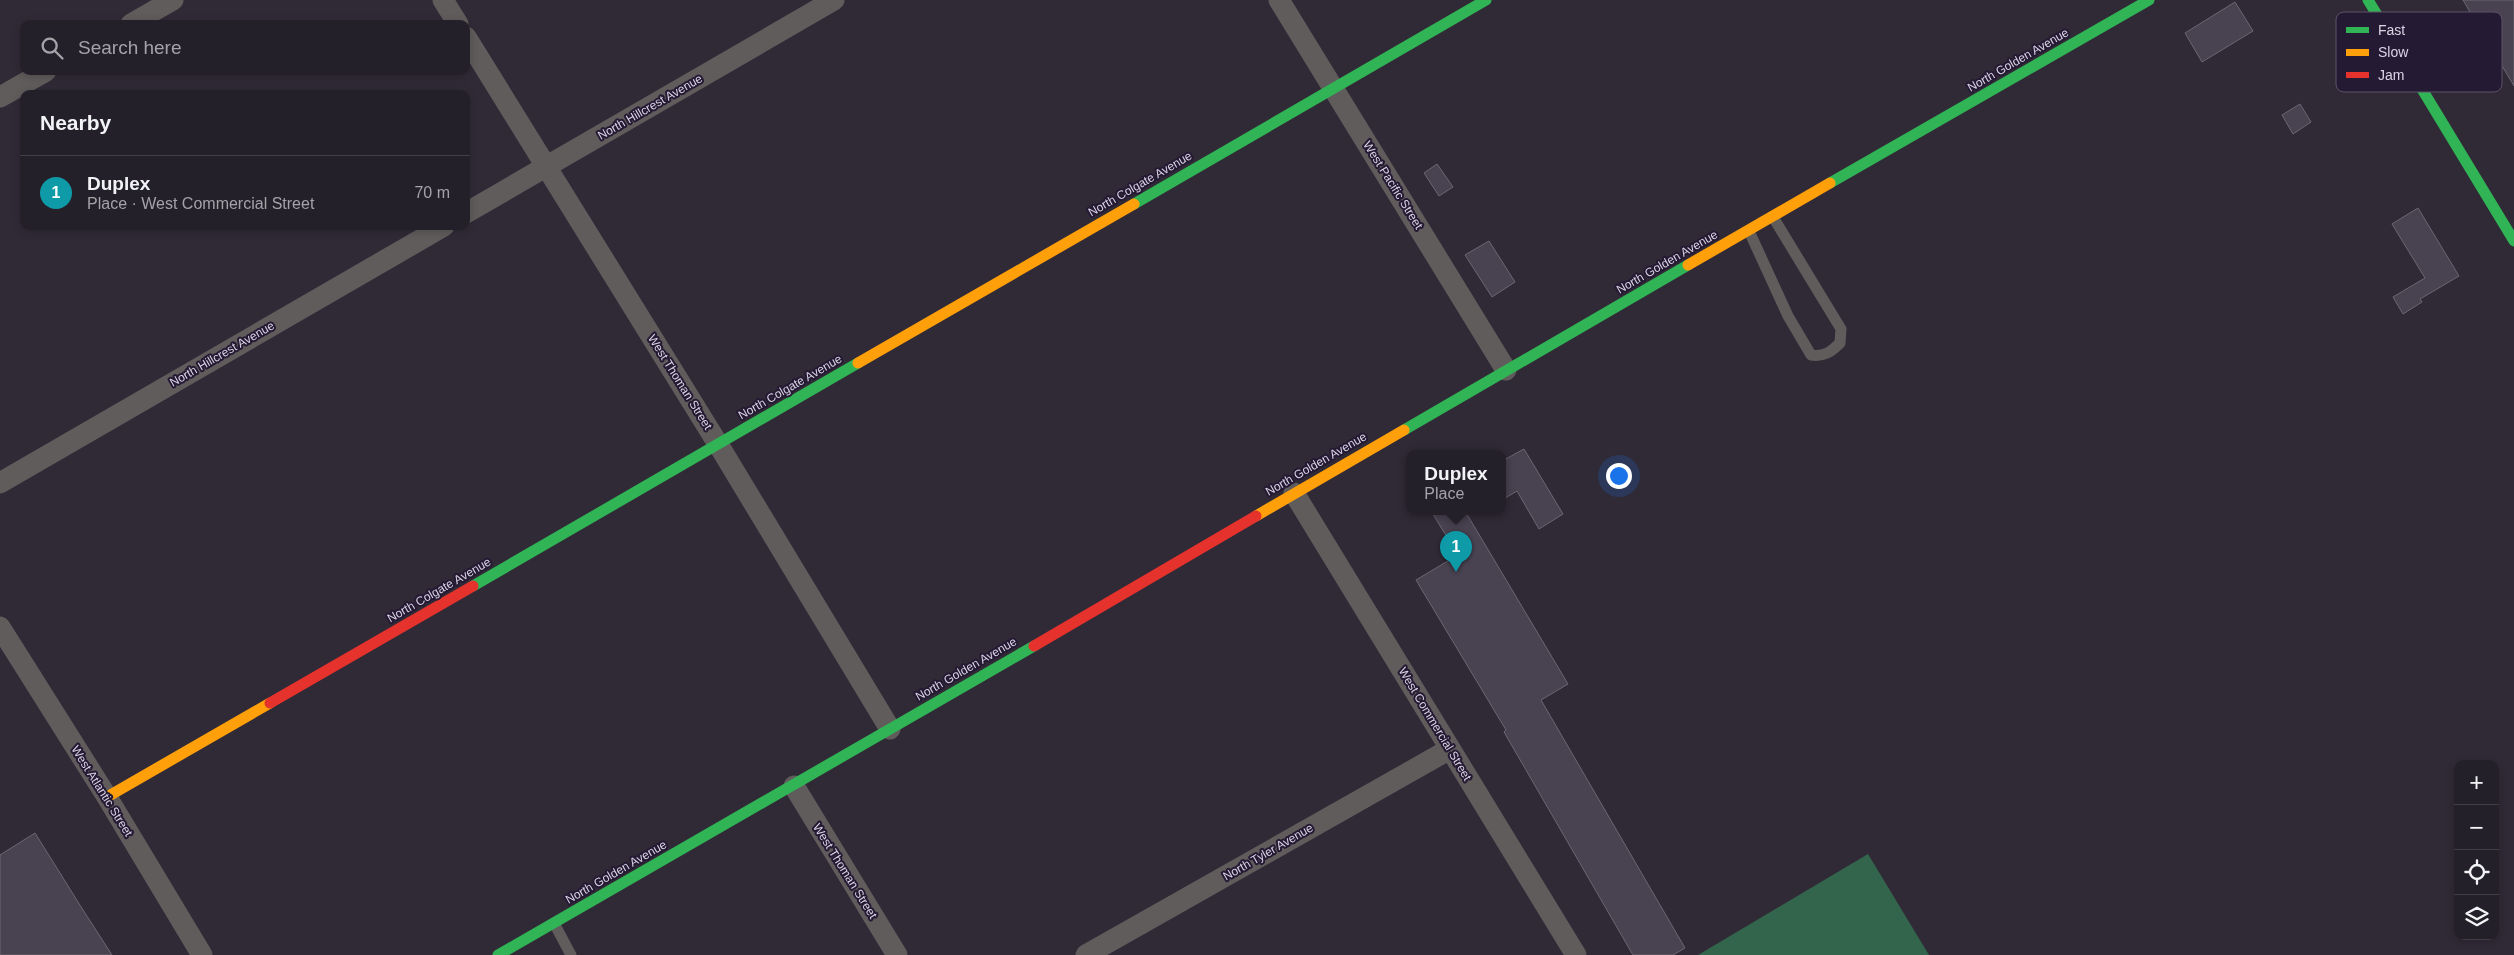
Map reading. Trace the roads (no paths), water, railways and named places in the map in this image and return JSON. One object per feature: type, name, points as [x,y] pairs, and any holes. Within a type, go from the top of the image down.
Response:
[{"type":"street","points":[[138,20],[173,0]]},
{"type":"street","points":[[443,0],[456,20]]},
{"type":"street","name":"North Hillcrest Avenue","points":[[470,211],[834,0]]},
{"type":"street","name":"West Pacific Street","points":[[1279,0],[1506,370]]},
{"type":"street","name":"North Colgate Avenue","points":[[107,797],[1486,0]]},
{"type":"street","name":"North Golden Avenue","points":[[498,955],[794,786],[1506,370],[2149,0]]},
{"type":"street","points":[[2368,0],[2375,12]]},
{"type":"street","name":"West Thoman Street","points":[[470,44],[718,444],[890,729]]},
{"type":"street","points":[[0,98],[39,75]]},
{"type":"street","points":[[2424,92],[2514,241]]},
{"type":"street","name":"North Hillcrest Avenue","points":[[0,483],[437,230]]},
{"type":"street","name":"West Commercial Street","points":[[1294,493],[1576,955]]},
{"type":"street","name":"West Atlantic Street","points":[[0,628],[107,797],[202,955]]},
{"type":"street","name":"North Tyler Avenue","points":[[1086,955],[1450,749]]},
{"type":"street","name":"West Thoman Street","points":[[794,786],[897,955]]},
{"type":"lane","points":[[1749,231],[1788,316],[1811,355],[1820,356],[1831,351],[1840,343],[1840,329],[1773,217]]},
{"type":"lane","points":[[554,923],[571,955]]},
{"type":"place","name":"Duplex","points":[[1456,572]]}]
